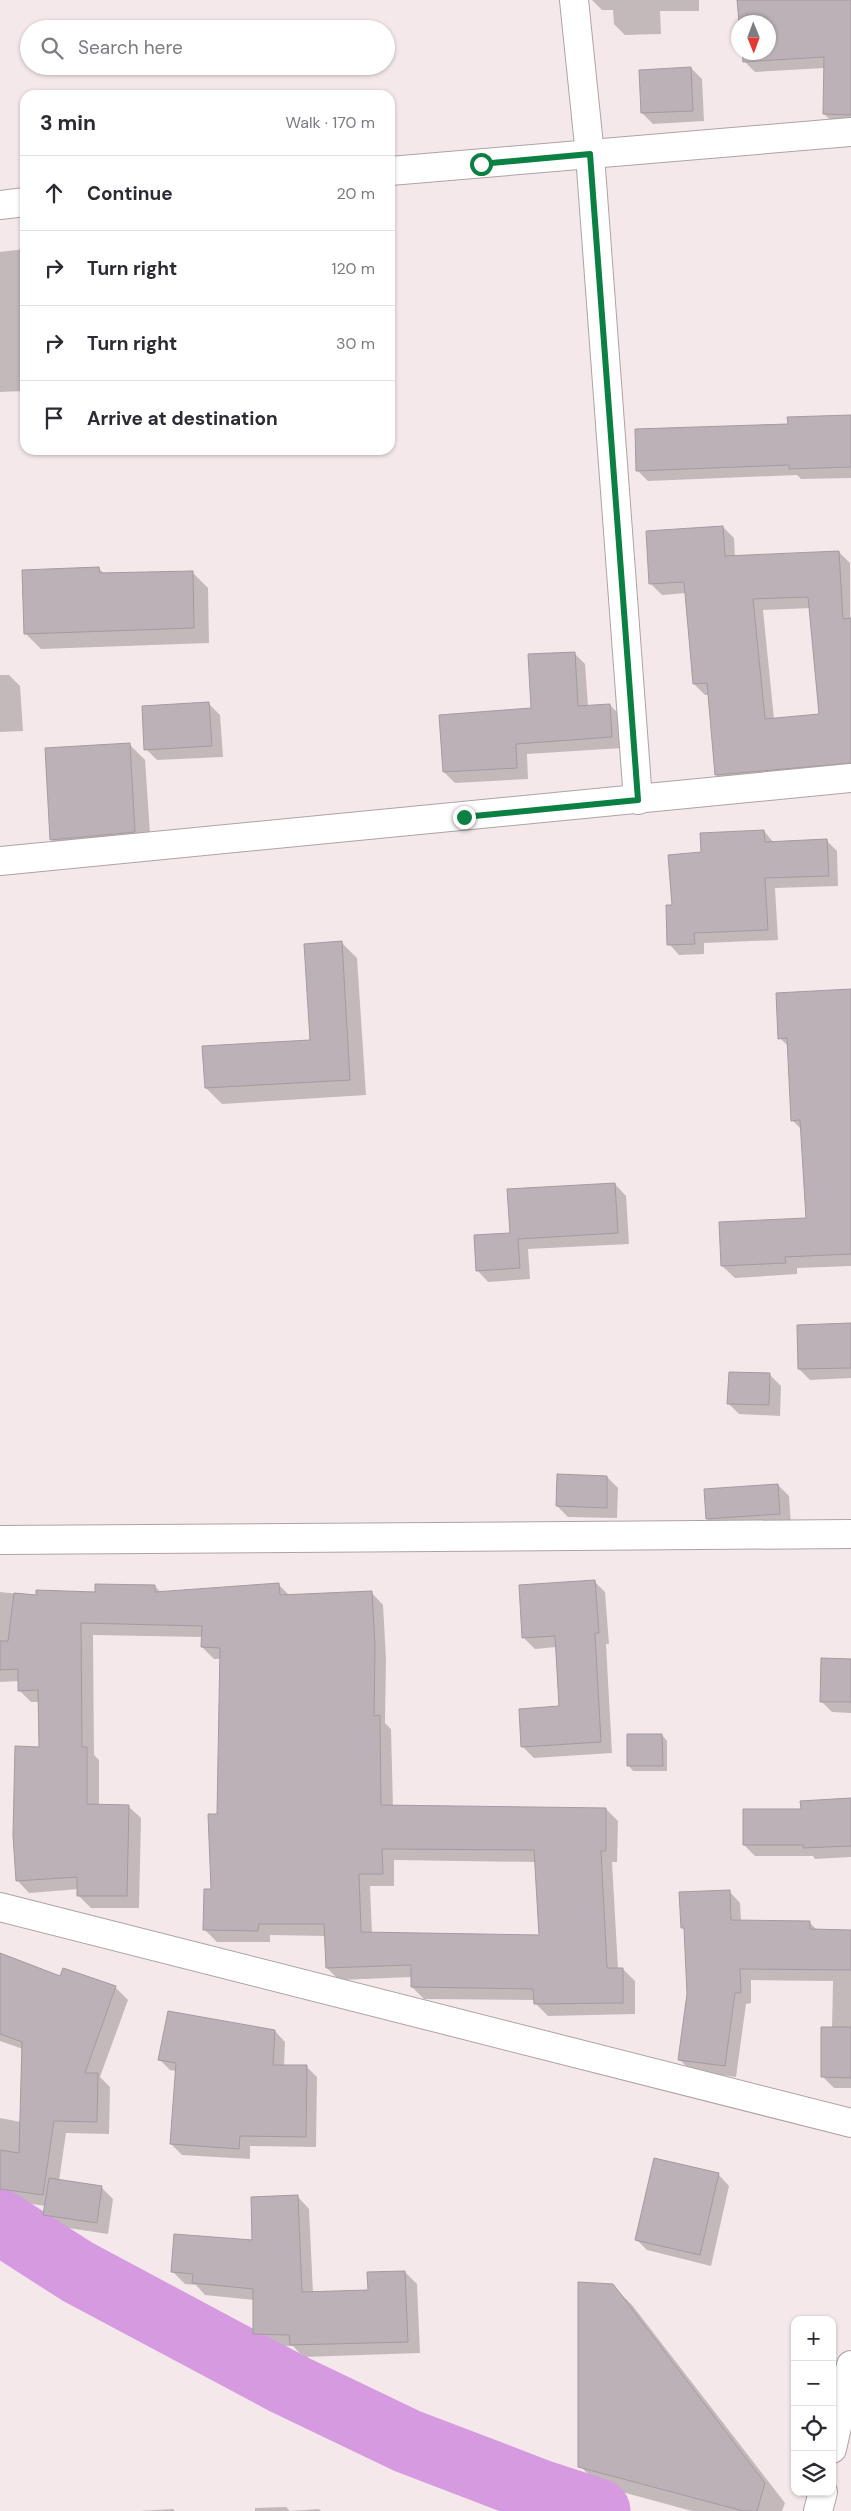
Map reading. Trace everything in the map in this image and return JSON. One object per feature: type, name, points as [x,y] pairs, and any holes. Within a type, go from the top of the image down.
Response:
[{"type":"street","points":[[574,0],[590,154],[638,800]]},
{"type":"street","points":[[395,172],[851,132]]},
{"type":"street","points":[[0,204],[20,202]]},
{"type":"street","points":[[0,861],[851,778]]},
{"type":"street","points":[[0,1540],[851,1534]]},
{"type":"street","points":[[0,1907],[851,2123]]},
{"type":"street","points":[[836,2431],[851,2365]]},
{"type":"street","points":[[818,2511],[821,2496]]},
{"type":"building","points":[[737,0],[851,0],[851,115],[823,114],[824,57],[776,60],[776,15],[738,15]]},
{"type":"building","points":[[743,60],[775,60],[743,62]]},
{"type":"building","points":[[691,67],[693,111],[641,113],[639,70]]},
{"type":"building","points":[[851,415],[851,467],[789,469],[789,465],[636,471],[635,429],[788,424],[787,417]]},
{"type":"building","points":[[723,526],[725,556],[839,551],[843,619],[851,618],[851,763],[715,775],[707,683],[693,684],[684,582],[649,584],[646,531]],"holes":[[[808,597],[819,714],[765,719],[753,599]]]},
{"type":"building","points":[[99,567],[100,573],[193,571],[194,628],[24,634],[22,570]]},
{"type":"building","points":[[575,652],[578,706],[610,704],[612,737],[516,744],[517,768],[443,772],[439,715],[531,708],[528,654]]},
{"type":"building","points":[[209,702],[212,746],[144,750],[142,706]]},
{"type":"building","points":[[130,743],[135,832],[50,840],[45,748]]},
{"type":"building","points":[[764,830],[765,842],[827,839],[829,876],[765,878],[768,930],[694,933],[695,944],[667,945],[666,905],[672,905],[668,855],[701,852],[700,833]]},
{"type":"building","points":[[342,941],[350,1080],[205,1088],[202,1046],[310,1040],[304,944]]},
{"type":"building","points":[[851,989],[851,1254],[785,1257],[786,1263],[721,1266],[719,1222],[806,1218],[800,1120],[791,1121],[787,1038],[778,1039],[776,993]]},
{"type":"building","points":[[615,1183],[618,1233],[518,1239],[520,1268],[476,1271],[474,1235],[510,1233],[507,1189]]},
{"type":"building","points":[[851,1323],[851,1368],[798,1369],[797,1325]]},
{"type":"building","points":[[729,1372],[770,1373],[769,1405],[727,1404]]},
{"type":"building","points":[[557,1474],[607,1476],[607,1508],[556,1506]]},
{"type":"building","points":[[778,1484],[780,1514],[706,1519],[704,1489]]},
{"type":"building","points":[[595,1580],[599,1633],[595,1633],[601,1742],[521,1747],[519,1709],[559,1706],[555,1636],[522,1638],[519,1585]]},
{"type":"building","points":[[279,1583],[280,1595],[372,1591],[375,1646],[374,1716],[380,1715],[381,1805],[606,1808],[606,1851],[601,1851],[607,1968],[623,1968],[623,2003],[534,2004],[533,1989],[411,1987],[411,1965],[326,1968],[324,1924],[259,1924],[258,1931],[203,1930],[204,1889],[211,1889],[208,1814],[217,1814],[220,1648],[201,1647],[202,1626],[81,1623],[82,1747],[87,1747],[87,1804],[129,1805],[127,1896],[77,1896],[77,1877],[16,1881],[13,1835],[15,1746],[39,1747],[38,1690],[18,1691],[18,1669],[0,1670],[0,1641],[8,1641],[14,1593],[36,1595],[36,1590],[95,1592],[95,1584],[155,1585],[155,1592]],"holes":[[[382,1849],[534,1850],[539,1935],[361,1932],[359,1874],[383,1874]]]},
{"type":"building","points":[[821,1658],[851,1659],[851,1702],[820,1702]]},
{"type":"building","points":[[627,1734],[662,1734],[663,1766],[627,1766]]},
{"type":"building","points":[[851,1798],[851,1846],[803,1848],[803,1845],[743,1845],[743,1809],[801,1809],[800,1801]]},
{"type":"building","points":[[730,1890],[731,1920],[810,1921],[810,1929],[851,1930],[851,1970],[740,1969],[741,1993],[735,1993],[725,2066],[678,2060],[687,1994],[684,1928],[681,1928],[679,1892]]},
{"type":"building","points":[[0,1953],[60,1976],[63,1968],[116,1986],[85,2073],[98,2073],[97,2122],[54,2121],[43,2195],[0,2189],[0,2150],[19,2153],[22,2042],[0,2034]]},
{"type":"building","points":[[168,2011],[275,2030],[273,2065],[307,2065],[306,2137],[240,2136],[239,2149],[170,2144],[176,2063],[158,2060]]},
{"type":"building","points":[[821,2027],[851,2027],[851,2078],[821,2077]]},
{"type":"building","points":[[654,2158],[719,2173],[700,2255],[635,2240]]},
{"type":"building","points":[[49,2178],[102,2186],[97,2223],[43,2215]]},
{"type":"building","points":[[298,2195],[302,2292],[368,2290],[367,2272],[405,2271],[408,2342],[290,2345],[289,2335],[253,2334],[253,2289],[192,2283],[193,2274],[171,2272],[174,2234],[252,2240],[251,2197]]},
{"type":"building","points":[[578,2282],[613,2284],[765,2483],[757,2511],[743,2511],[578,2467]]},
{"type":"waterway","points":[[0,2222],[78,2272],[286,2383],[407,2441],[543,2493],[598,2511]]},
{"type":"route","points":[[464,817],[638,800],[590,154],[481,164]]}]
